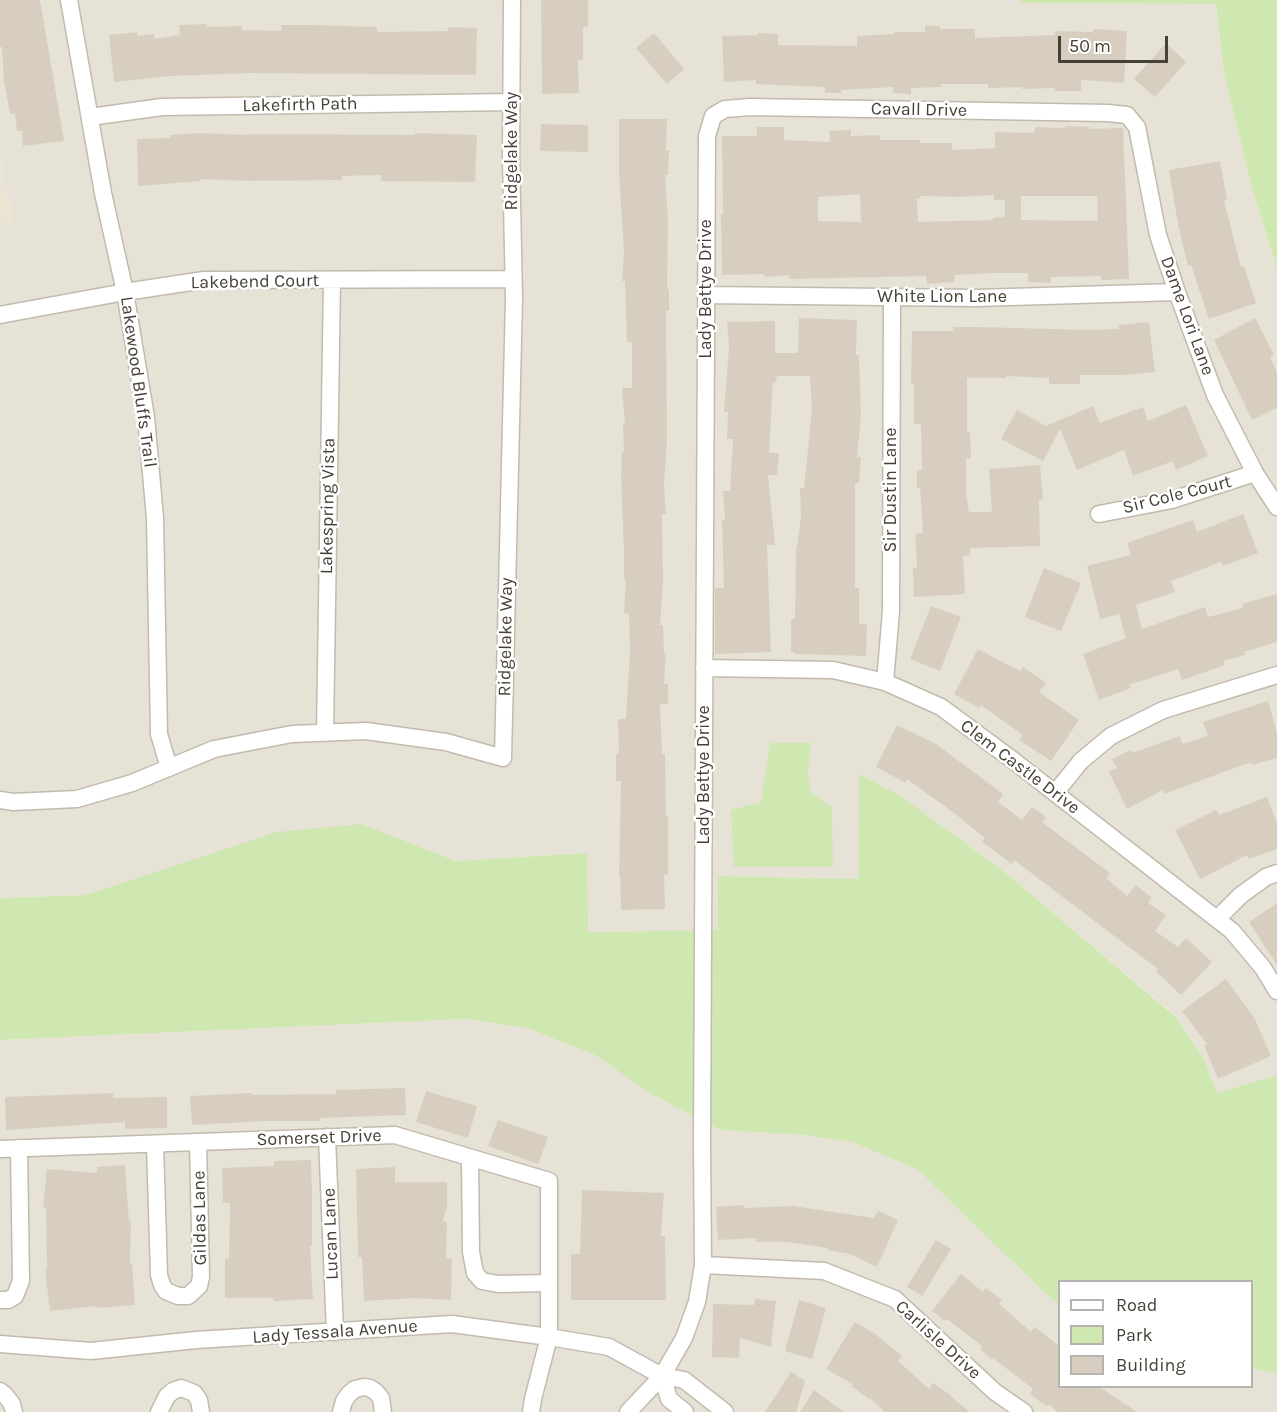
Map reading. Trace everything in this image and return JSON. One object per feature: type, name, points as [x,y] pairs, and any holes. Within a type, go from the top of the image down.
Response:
[{"type":"street","name":"Lakewood Bluffs Trail","points":[[69,0],[103,193],[125,292],[147,429],[155,518],[159,734],[169,768]]},
{"type":"street","name":"Ridgelake Way","points":[[0,800],[13,802],[76,799],[132,783],[214,749],[292,734],[366,731],[434,740],[503,758],[513,279],[512,0]]},
{"type":"street","name":"Lakefirth Path","points":[[90,117],[162,107],[511,102]]},
{"type":"street","name":"Cavall Drive","points":[[713,116],[724,109],[750,107],[1108,112],[1127,115]]},
{"type":"street","name":"Dame Lori Lane","points":[[1127,115],[1137,127],[1158,235],[1215,395],[1255,473],[1277,507]]},
{"type":"street","name":"Lady Bettye Drive","points":[[628,1412],[662,1376],[684,1338],[696,1302],[703,1265],[707,136],[713,116]]},
{"type":"street","name":"Lakebend Court","points":[[0,315],[204,280],[513,279]]},
{"type":"street","name":"Lakespring Vista","points":[[324,733],[332,280]]},
{"type":"street","name":"White Lion Lane","points":[[706,295],[977,298],[1177,292]]},
{"type":"street","name":"Sir Dustin Lane","points":[[885,682],[891,611],[892,297]]},
{"type":"street","name":"Sir Cole Court","points":[[1099,514],[1172,500],[1255,473]]},
{"type":"street","name":"Clem Castle Drive","points":[[704,668],[833,670],[885,682],[941,707],[1217,919],[1232,932],[1263,968],[1277,990]]},
{"type":"street","points":[[1055,793],[1081,761],[1111,736],[1163,710],[1277,675]]},
{"type":"street","points":[[1217,919],[1241,895],[1266,877],[1277,873]]},
{"type":"street","name":"Somerset Drive","points":[[0,1149],[395,1135],[549,1181],[549,1337],[531,1412]]},
{"type":"street","name":"Lucan Lane","points":[[327,1137],[335,1332]]},
{"type":"street","name":"Gildas Lane","points":[[155,1144],[159,1275],[166,1291],[178,1296],[188,1296],[199,1286],[201,1277],[198,1142]]},
{"type":"street","points":[[0,1300],[8,1300],[15,1296],[21,1281],[19,1148]]},
{"type":"street","points":[[470,1158],[471,1252],[475,1273],[482,1281],[498,1284],[549,1283]]},
{"type":"street","name":"Carlisle Drive","points":[[703,1265],[824,1271],[895,1299],[995,1392],[1024,1412]]},
{"type":"street","name":"Lady Tessala Avenue","points":[[0,1344],[92,1351],[196,1340],[452,1324],[609,1347],[662,1376],[684,1380],[725,1412]]},
{"type":"street","points":[[662,1376],[669,1399],[685,1412]]},
{"type":"street","points":[[341,1412],[349,1394],[364,1387],[370,1388],[381,1398],[383,1412]]},
{"type":"street","points":[[159,1412],[167,1396],[181,1388],[194,1393],[199,1400],[201,1412]]},
{"type":"street","points":[[0,1391],[12,1404],[14,1412]]},
{"type":"shaded area","points":[[0,0],[1021,0],[1021,3],[1216,4],[1224,73],[1252,188],[1277,268],[1277,1075],[1217,1093],[1204,1059],[1176,1016],[1007,874],[901,796],[859,774],[858,879],[718,876],[718,930],[587,932],[587,853],[456,861],[362,824],[174,867],[86,895],[0,898],[0,224],[12,221],[0,159]]},
{"type":"shaded area","points":[[0,159],[12,222],[0,224]]},
{"type":"shaded area","points":[[465,1019],[527,1028],[595,1055],[651,1094],[720,1130],[804,1135],[852,1142],[917,1169],[1058,1304],[1058,1388],[1253,1388],[1253,1368],[1277,1374],[1277,1412],[0,1412],[0,1040]]},
{"type":"green space","points":[[1022,0],[1277,0],[1277,268],[1252,188],[1224,73],[1216,4],[1020,3]]},
{"type":"green space","points":[[770,743],[811,743],[808,771],[810,791],[832,808],[833,867],[734,867],[731,810],[761,802]]},
{"type":"green space","points":[[859,774],[901,796],[1007,874],[1176,1017],[1204,1059],[1217,1093],[1277,1075],[1277,1374],[1253,1368],[1253,1280],[1058,1280],[1058,1304],[917,1169],[852,1142],[804,1135],[720,1130],[651,1094],[595,1055],[527,1028],[465,1019],[0,1040],[0,898],[86,895],[277,832],[362,824],[456,861],[587,853],[588,932],[718,930],[718,876],[858,879]]},
{"type":"building","points":[[0,0],[40,0],[64,141],[23,146],[22,131],[17,131],[15,113],[10,114],[4,81],[2,47],[0,47]]},
{"type":"building","points":[[541,0],[588,0],[588,27],[583,27],[583,60],[578,60],[579,93],[542,94]]},
{"type":"building","points":[[207,24],[207,27],[242,26],[242,30],[282,31],[281,25],[377,27],[377,32],[448,31],[448,27],[477,28],[476,75],[249,73],[170,76],[114,82],[109,35],[137,32],[137,36],[154,34],[155,39],[180,35],[179,25]]},
{"type":"building","points":[[925,26],[940,26],[940,29],[975,29],[975,38],[1055,35],[1055,31],[1093,32],[1094,29],[1127,31],[1124,83],[1081,80],[1081,91],[1054,91],[1054,88],[988,88],[988,84],[941,84],[941,87],[911,88],[911,94],[893,93],[893,87],[825,93],[825,87],[756,84],[756,80],[724,82],[722,36],[778,34],[778,45],[857,46],[857,36],[894,34],[894,32],[925,32]]},
{"type":"building","points":[[654,33],[684,69],[667,84],[636,48]]},
{"type":"building","points":[[1166,43],[1186,62],[1155,97],[1134,79]]},
{"type":"building","points":[[619,119],[667,119],[666,151],[669,151],[668,175],[665,175],[668,222],[667,289],[669,289],[669,311],[666,311],[667,440],[664,486],[666,514],[662,514],[663,581],[660,625],[663,625],[664,653],[666,653],[664,684],[668,684],[668,704],[660,704],[662,754],[665,754],[666,816],[668,816],[668,875],[664,875],[665,909],[621,910],[619,876],[621,781],[616,781],[616,754],[619,754],[618,719],[626,719],[630,652],[629,614],[624,613],[626,580],[624,580],[621,476],[622,451],[624,452],[623,424],[625,424],[622,388],[632,388],[632,342],[627,342],[625,281],[622,281],[624,252],[619,175]]},
{"type":"building","points":[[541,124],[588,125],[588,152],[540,151]]},
{"type":"building","points":[[1065,126],[1089,127],[1089,129],[1123,128],[1129,279],[1101,280],[1101,276],[1051,277],[1051,283],[1028,282],[1028,273],[993,273],[954,275],[955,282],[927,284],[926,276],[789,279],[789,275],[765,277],[764,274],[722,275],[722,136],[757,136],[757,127],[784,127],[784,140],[830,142],[829,131],[851,130],[851,136],[879,135],[880,140],[952,143],[952,150],[995,148],[995,132],[1034,133],[1035,127],[1065,128]],"holes":[[[860,194],[861,222],[818,221],[818,197]],[[994,195],[994,200],[1005,200],[1005,217],[993,218],[993,220],[918,222],[917,199],[920,199],[920,196]],[[1021,196],[1097,196],[1098,221],[1021,220]]]},
{"type":"building","points":[[198,133],[477,135],[475,182],[381,181],[381,175],[342,176],[342,180],[200,179],[200,181],[138,186],[137,139],[170,138],[170,135]]},
{"type":"building","points":[[1220,161],[1227,200],[1224,201],[1241,267],[1244,266],[1256,303],[1209,319],[1191,265],[1188,266],[1169,170]]},
{"type":"building","points":[[799,318],[857,320],[856,355],[859,355],[861,416],[857,457],[861,457],[859,483],[855,483],[855,588],[859,588],[859,624],[867,624],[866,656],[794,654],[791,652],[791,619],[795,619],[796,552],[801,518],[800,488],[804,488],[812,409],[810,376],[777,376],[776,382],[773,382],[769,453],[779,453],[777,475],[768,475],[775,545],[767,545],[771,652],[715,654],[715,588],[724,588],[723,491],[730,491],[733,439],[727,439],[728,412],[724,412],[729,348],[727,322],[775,321],[775,353],[798,353]]},
{"type":"building","points":[[1255,318],[1274,355],[1270,357],[1277,372],[1277,408],[1252,420],[1214,340]]},
{"type":"building","points":[[1149,322],[1155,372],[1080,375],[1080,384],[1049,384],[1049,378],[1006,376],[1006,378],[967,378],[967,432],[970,432],[971,458],[966,459],[966,493],[969,512],[992,512],[989,469],[1040,465],[1043,499],[1039,500],[1040,546],[970,548],[970,555],[963,556],[965,594],[914,597],[913,568],[917,568],[915,534],[923,533],[920,488],[917,488],[917,470],[922,470],[921,424],[914,424],[914,384],[911,384],[912,331],[953,331],[953,327],[1119,329],[1119,325]]},
{"type":"building","points":[[1186,405],[1208,456],[1176,470],[1173,461],[1133,476],[1124,450],[1077,470],[1060,429],[1043,461],[1001,439],[1017,410],[1046,426],[1093,406],[1100,423],[1143,407],[1148,421]]},
{"type":"building","points":[[1243,514],[1258,553],[1223,566],[1221,562],[1171,581],[1175,592],[1136,605],[1142,629],[1205,607],[1208,617],[1243,608],[1242,604],[1277,594],[1277,642],[1244,652],[1245,655],[1223,661],[1225,665],[1182,680],[1178,669],[1129,685],[1131,688],[1099,700],[1083,654],[1126,638],[1119,614],[1100,619],[1087,566],[1131,555],[1127,543],[1193,520],[1197,532]]},
{"type":"building","points":[[1044,568],[1081,583],[1061,631],[1025,617]]},
{"type":"building","points":[[931,606],[961,617],[940,671],[910,659]]},
{"type":"building","points":[[978,649],[1020,671],[1023,667],[1046,683],[1039,692],[1079,720],[1051,761],[1019,740],[1023,735],[981,705],[979,708],[954,694]]},
{"type":"building","points":[[1268,701],[1277,733],[1277,758],[1252,765],[1251,762],[1164,794],[1163,790],[1127,809],[1109,772],[1117,768],[1112,759],[1131,750],[1132,753],[1180,736],[1182,744],[1208,736],[1203,722]]},
{"type":"building","points":[[897,725],[936,744],[1003,794],[998,802],[1022,820],[1032,807],[1046,817],[1042,822],[1110,873],[1106,878],[1127,896],[1136,885],[1152,898],[1148,903],[1166,915],[1155,931],[1178,947],[1186,938],[1212,962],[1181,995],[1156,971],[1158,969],[1014,860],[1012,864],[982,842],[985,838],[954,813],[907,779],[906,783],[876,767]]},
{"type":"building","points":[[1267,797],[1277,823],[1277,849],[1249,859],[1247,855],[1200,879],[1175,830],[1216,810],[1219,815]]},
{"type":"building","points":[[1277,903],[1277,965],[1249,922]]},
{"type":"building","points":[[1226,979],[1255,1019],[1271,1056],[1218,1079],[1204,1045],[1207,1044],[1182,1011]]},
{"type":"building","points":[[405,1088],[406,1115],[320,1118],[320,1121],[192,1125],[190,1096],[252,1093],[252,1095],[336,1094],[336,1090]]},
{"type":"building","points":[[426,1091],[477,1106],[468,1138],[416,1122]]},
{"type":"building","points":[[113,1093],[113,1098],[167,1097],[167,1128],[125,1129],[125,1122],[6,1130],[5,1097]]},
{"type":"building","points":[[498,1120],[548,1137],[538,1164],[488,1146]]},
{"type":"building","points":[[311,1160],[312,1246],[310,1246],[313,1299],[274,1301],[273,1298],[225,1298],[225,1259],[229,1259],[230,1203],[223,1203],[222,1168],[274,1166],[274,1161]]},
{"type":"building","points":[[125,1165],[129,1221],[131,1221],[130,1264],[132,1264],[135,1305],[50,1311],[45,1270],[47,1269],[46,1208],[43,1207],[47,1169],[97,1173],[97,1167]]},
{"type":"building","points":[[395,1167],[395,1182],[447,1182],[447,1206],[443,1221],[447,1222],[446,1259],[452,1259],[451,1300],[413,1298],[364,1301],[362,1257],[358,1257],[356,1169]]},
{"type":"building","points":[[582,1190],[664,1193],[661,1236],[665,1236],[666,1300],[571,1300],[571,1254],[580,1254]]},
{"type":"building","points":[[743,1205],[744,1208],[793,1206],[874,1218],[878,1211],[898,1220],[877,1267],[850,1254],[827,1250],[827,1248],[789,1242],[756,1242],[756,1238],[718,1240],[716,1207]]},
{"type":"building","points":[[936,1240],[951,1249],[922,1296],[907,1287]]},
{"type":"building","points":[[961,1274],[983,1292],[986,1288],[1002,1300],[999,1304],[1031,1332],[1035,1327],[1058,1345],[1058,1388],[1101,1388],[1137,1412],[1057,1412],[1049,1404],[1047,1407],[1030,1394],[1033,1389],[993,1358],[992,1360],[980,1349],[982,1346],[947,1319],[945,1321],[932,1311]]},
{"type":"building","points":[[755,1299],[776,1301],[771,1347],[737,1337],[740,1339],[739,1358],[712,1357],[713,1304],[754,1305]]},
{"type":"building","points":[[799,1300],[826,1308],[812,1359],[785,1351]]},
{"type":"building","points":[[855,1322],[874,1333],[902,1356],[898,1361],[929,1389],[933,1383],[970,1412],[885,1412],[870,1398],[851,1386],[853,1384],[826,1369]]},
{"type":"building","points":[[791,1372],[805,1381],[796,1412],[765,1412]]},
{"type":"building","points":[[814,1390],[844,1412],[800,1412]]}]
